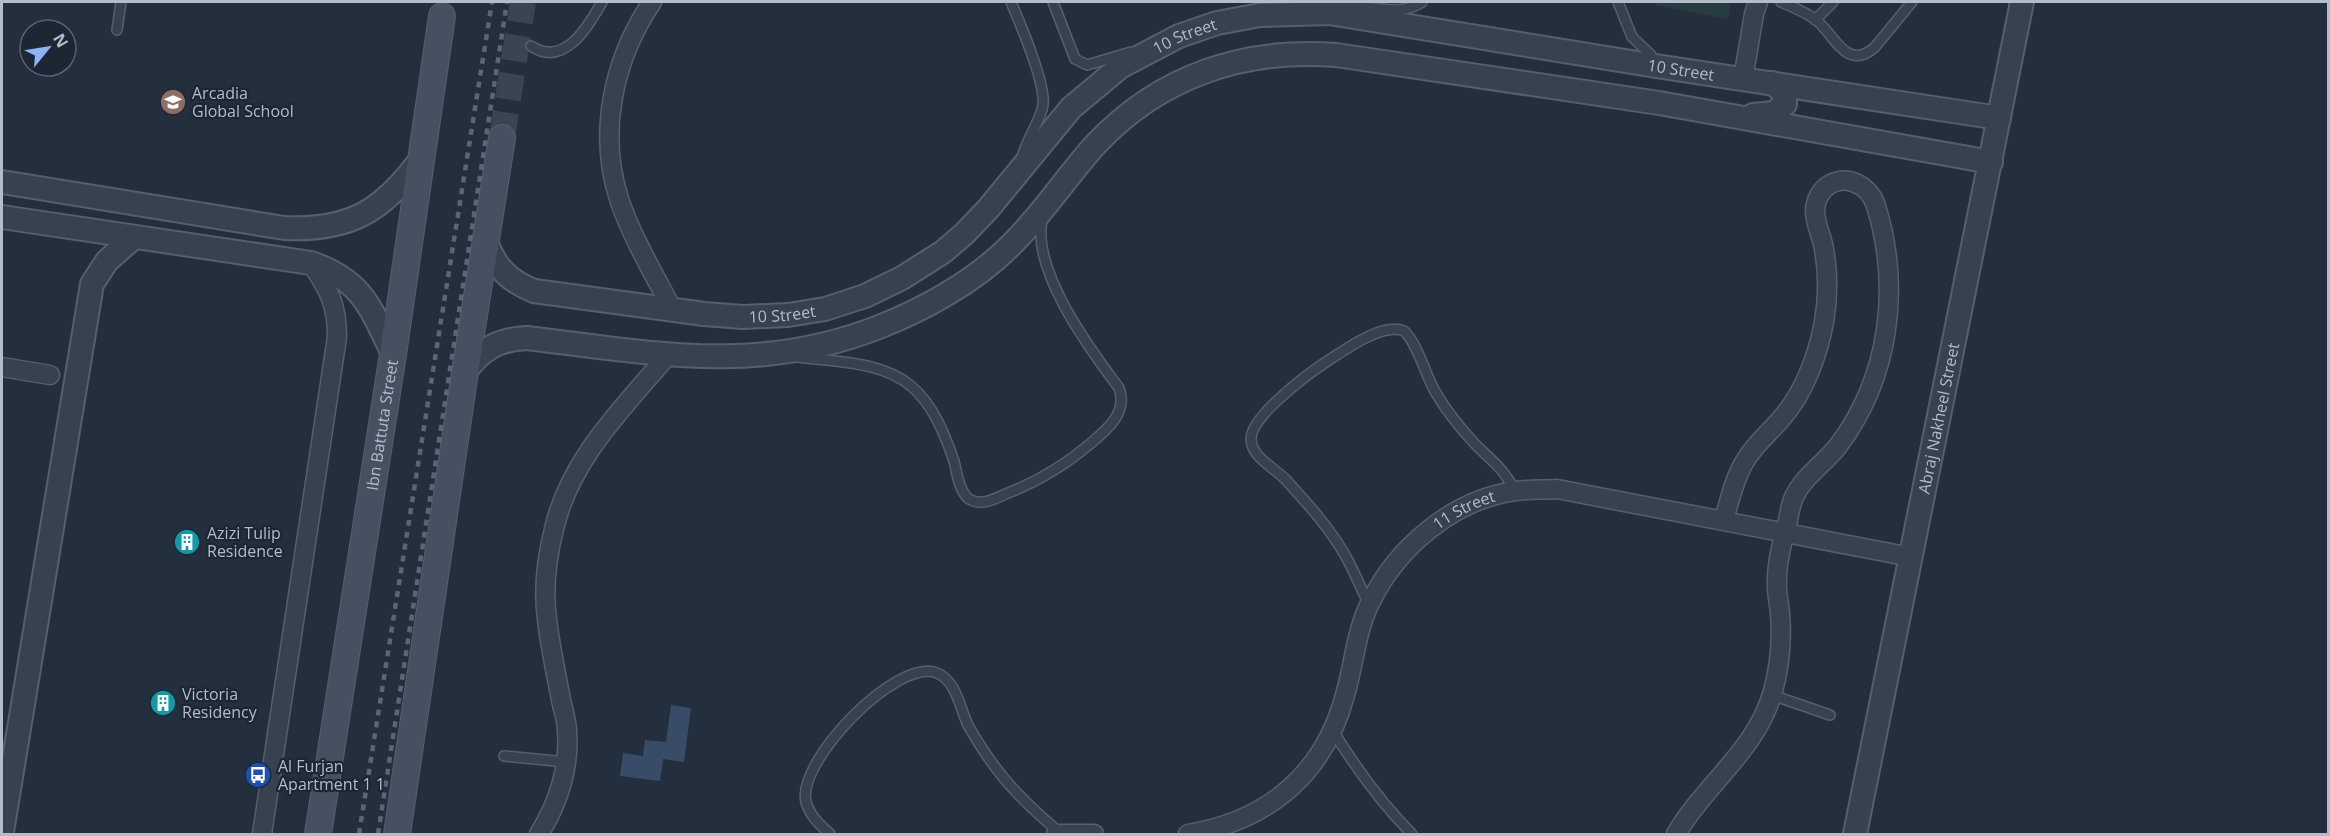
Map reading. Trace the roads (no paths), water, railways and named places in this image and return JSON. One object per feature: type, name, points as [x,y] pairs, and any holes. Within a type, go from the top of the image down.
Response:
[{"type":"main road","name":"Ibn Battuta Street","points":[[318,834],[393,354],[442,16]]},
{"type":"main road","points":[[398,834],[465,372],[502,138]]},
{"type":"street","points":[[652,2],[631,40],[618,74],[612,99],[610,133],[613,175],[620,200],[629,224],[672,309]]},
{"type":"street","points":[[1743,79],[1758,2]]},
{"type":"street","name":"Abraj Nakheel Street","points":[[1855,834],[2022,2]]},
{"type":"street","name":"10 Street","points":[[486,242],[498,267],[521,286],[534,291],[704,315],[743,317],[788,315],[825,309],[865,296],[902,278],[935,258],[964,234],[988,209],[1071,108],[1120,67],[1179,36],[1259,8],[1329,13],[1999,118]]},
{"type":"street","points":[[465,372],[484,350],[512,339],[527,338],[668,356],[740,358],[780,354],[830,344],[869,330],[925,306],[969,279],[1009,247],[1044,210],[1097,143],[1128,114],[1164,91],[1198,74],[1233,62],[1270,55],[1303,53],[1336,56],[1659,103],[1991,162]]},
{"type":"street","points":[[1733,116],[1765,115],[1780,109],[1785,104],[1785,96],[1772,83]]},
{"type":"street","points":[[2,182],[284,228],[311,229],[362,215],[385,201],[404,182],[421,159]]},
{"type":"street","points":[[1676,834],[1689,813],[1744,750],[1756,732],[1772,695],[1778,673],[1781,642],[1777,576],[1793,498],[1838,446],[1864,402],[1882,354],[1890,303],[1887,252],[1875,202],[1869,191],[1858,183],[1846,180],[1833,183],[1822,190],[1816,202],[1815,215],[1824,249],[1827,285],[1824,321],[1815,356],[1801,389],[1781,419],[1766,433],[1742,465],[1724,519]]},
{"type":"street","points":[[2,217],[311,263],[346,279],[361,294],[374,314],[393,354]]},
{"type":"street","points":[[2,832],[92,284],[107,261],[133,238]]},
{"type":"street","points":[[262,834],[338,337],[337,315],[331,297],[311,263]]},
{"type":"street","points":[[646,305],[653,290],[654,273]]},
{"type":"street","points":[[780,354],[778,333],[788,315]]},
{"type":"street","points":[[539,834],[555,802],[566,762],[567,730],[546,617],[546,572],[554,527],[569,484],[591,445],[668,356]]},
{"type":"street","points":[[2,367],[51,375]]},
{"type":"street","name":"11 Street","points":[[1188,834],[1217,830],[1246,819],[1272,803],[1302,776],[1333,731],[1345,697],[1369,604],[1395,563],[1424,532],[1452,513],[1483,500],[1515,491],[1557,489],[1911,556]]},
{"type":"street","points":[[1058,834],[1094,834]]},
{"type":"lane","points":[[117,30],[121,2]]},
{"type":"lane","points":[[531,46],[541,52],[559,52],[574,42],[602,2]]},
{"type":"lane","points":[[1011,2],[1030,51],[1043,104],[1023,151],[1021,167]]},
{"type":"lane","points":[[1053,2],[1075,60],[1080,64],[1087,66],[1126,53],[1148,52]]},
{"type":"lane","points":[[1329,13],[1350,4],[1401,10],[1422,2]]},
{"type":"lane","points":[[1618,2],[1632,37],[1651,55],[1656,66]]},
{"type":"lane","points":[[1781,2],[1799,9],[1815,20],[1839,48],[1854,56],[1862,55],[1875,47],[1912,2]]},
{"type":"lane","points":[[1815,20],[1833,2]]},
{"type":"lane","points":[[780,354],[869,367],[895,376],[911,386],[925,400],[939,425],[965,494],[977,502],[985,502],[1050,474],[1089,445],[1116,418],[1122,407],[1122,395],[1074,322],[1049,272],[1041,252],[1040,230],[1044,210]]},
{"type":"lane","points":[[1369,604],[1345,555],[1326,525],[1281,474],[1256,453],[1252,445],[1251,436],[1254,428],[1288,390],[1342,351],[1373,334],[1393,328],[1404,331],[1411,339],[1423,369],[1448,412],[1479,448],[1503,470],[1515,491]]},
{"type":"lane","points":[[830,834],[810,813],[806,801],[806,788],[810,776],[828,746],[850,719],[876,696],[905,678],[928,670],[948,681],[966,721],[999,774],[1019,797],[1058,834]]},
{"type":"lane","points":[[1772,695],[1830,715]]},
{"type":"lane","points":[[1333,731],[1360,774],[1392,814],[1412,834]]},
{"type":"lane","points":[[504,756],[566,762]]},
{"type":"water","points":[[671,705],[691,708],[684,762],[663,759],[660,781],[620,776],[623,753],[643,756],[645,740],[666,742]]},
{"type":"tunnel","points":[[502,138],[523,2]]},
{"type":"railway","points":[[359,834],[492,2]]},
{"type":"railway","points":[[378,834],[507,2]]},
{"type":"place","name":"Arcadia Global School","points":[[173,102]]},
{"type":"place","name":"Azizi Tulip Residence","points":[[187,542]]},
{"type":"place","name":"Victoria Residency","points":[[163,703]]},
{"type":"place","name":"Al Furjan Apartment 1 1","points":[[258,775]]}]
